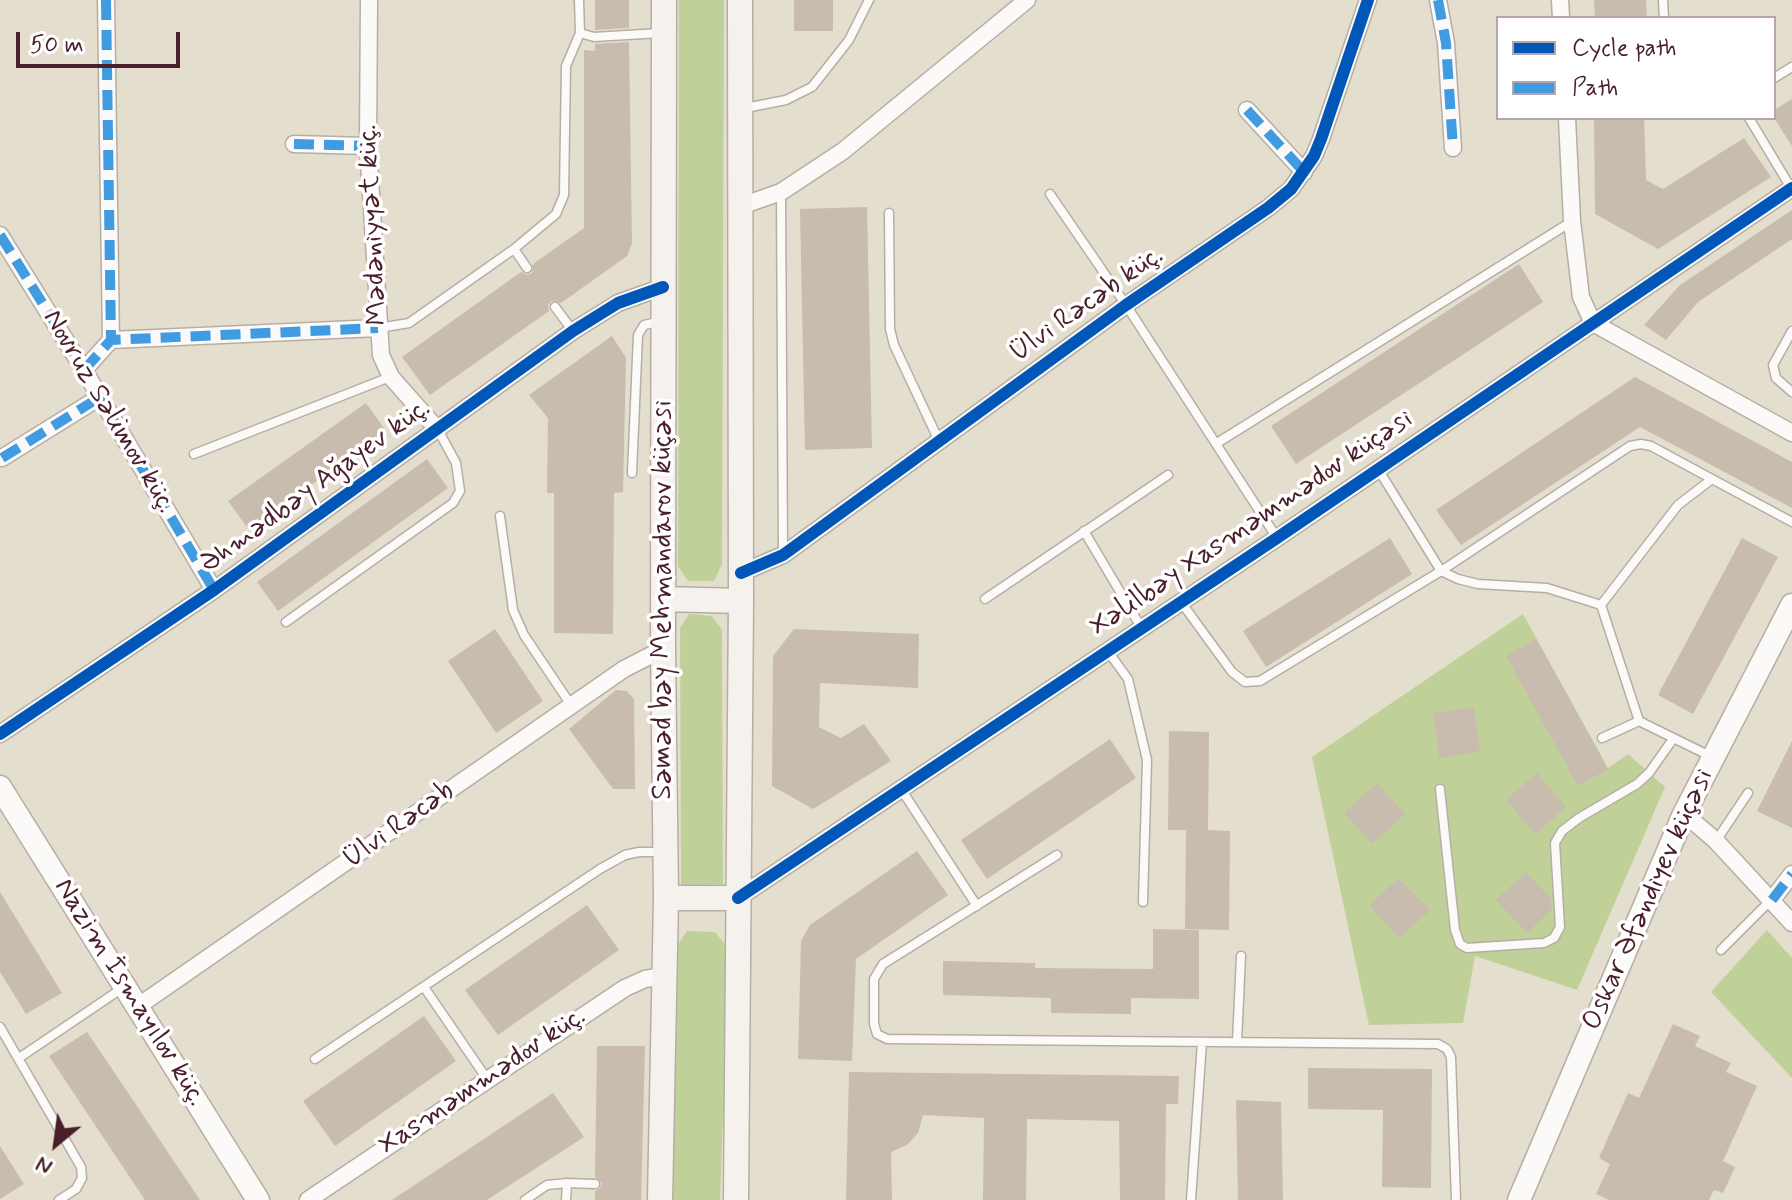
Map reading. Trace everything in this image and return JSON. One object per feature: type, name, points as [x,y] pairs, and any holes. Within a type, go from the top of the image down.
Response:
[{"type":"main road","name":"Səməd bəy Mehmandarov küçəsi","points":[[657,1189],[666,898],[663,649],[664,0]]},
{"type":"main road","points":[[736,1200],[741,601],[740,0]]},
{"type":"main road","points":[[663,599],[741,601]]},
{"type":"main road","points":[[666,898],[738,898]]},
{"type":"street","points":[[84,370],[111,340],[106,0]]},
{"type":"street","name":"Mədəniyyət küç.","points":[[369,0],[368,146],[381,355],[391,377],[438,430]]},
{"type":"street","name":"Ülvi Rəcəb küç.","points":[[741,573],[783,555],[1291,189],[1304,172],[1321,139],[1368,0]]},
{"type":"street","points":[[1438,0],[1446,43],[1453,148]]},
{"type":"street","points":[[741,206],[781,192],[843,151],[1021,3]]},
{"type":"street","points":[[1247,110],[1304,172]]},
{"type":"street","points":[[1567,120],[1572,221],[1581,297],[1593,323],[1792,433]]},
{"type":"street","points":[[294,144],[368,146]]},
{"type":"street","name":"Xəlilbəy Xasməmmədov küçəsi","points":[[738,898],[1277,538],[1792,188]]},
{"type":"street","name":"Novruz Səlimov küç.","points":[[0,235],[214,590]]},
{"type":"street","name":"Əhmədbəy Ağayev küç.","points":[[0,734],[214,590],[573,331],[618,303],[663,287]]},
{"type":"street","points":[[111,340],[378,328]]},
{"type":"street","points":[[2,458],[100,397]]},
{"type":"street","name":"Oskar Əfəndiyev küçəsi","points":[[1519,1200],[1683,816],[1792,605]]},
{"type":"street","name":"Ülvi Rəcəb","points":[[137,1007],[624,669],[663,649]]},
{"type":"street","name":"Nazim İsmayılov küç.","points":[[0,787],[258,1200]]},
{"type":"street","points":[[1683,816],[1716,841],[1792,923]]},
{"type":"street","points":[[1772,900],[1792,874]]},
{"type":"street","name":"Xasməmmədov küç.","points":[[308,1200],[625,988],[645,979],[664,976]]},
{"type":"lane","points":[[378,328],[409,323],[514,249],[556,214],[564,195],[566,66],[580,33],[579,0]]},
{"type":"lane","points":[[740,109],[786,100],[812,87],[849,40],[869,0]]},
{"type":"lane","points":[[580,33],[594,37],[665,33]]},
{"type":"lane","points":[[1750,120],[1792,188]]},
{"type":"lane","points":[[781,192],[783,555]]},
{"type":"lane","points":[[1050,194],[1277,538]]},
{"type":"lane","points":[[889,213],[890,329],[894,345],[939,441]]},
{"type":"lane","points":[[1217,443],[1572,221]]},
{"type":"lane","points":[[514,249],[527,268]]},
{"type":"lane","points":[[555,307],[573,331]]},
{"type":"lane","points":[[632,473],[638,335],[644,325],[663,321]]},
{"type":"lane","points":[[1792,331],[1773,365],[1776,378],[1792,392]]},
{"type":"lane","points":[[194,454],[391,377]]},
{"type":"lane","points":[[286,622],[453,503],[460,491],[456,463],[438,430]]},
{"type":"lane","points":[[1181,602],[1232,672],[1245,682],[1260,681],[1441,571],[1630,446],[1641,444],[1651,446],[1792,522]]},
{"type":"lane","points":[[1378,469],[1441,571],[1478,584],[1547,588],[1601,605]]},
{"type":"lane","points":[[985,599],[1168,475]]},
{"type":"lane","points":[[1601,605],[1678,505],[1712,479]]},
{"type":"lane","points":[[500,516],[513,610],[524,635],[572,706]]},
{"type":"lane","points":[[1084,531],[1141,627]]},
{"type":"lane","points":[[1601,605],[1639,721],[1713,757]]},
{"type":"lane","points":[[1107,650],[1128,679],[1147,760],[1143,902]]},
{"type":"lane","points":[[1602,738],[1639,721]]},
{"type":"lane","points":[[1440,789],[1455,930],[1460,944],[1467,948],[1544,943],[1554,938],[1560,927],[1555,843],[1562,831],[1637,784],[1649,773],[1673,739]]},
{"type":"lane","points":[[901,789],[977,906]]},
{"type":"lane","points":[[1716,841],[1748,793]]},
{"type":"lane","points":[[315,1059],[625,855],[665,852]]},
{"type":"lane","points":[[1057,855],[883,964],[874,979],[874,1024],[877,1034],[887,1039],[1438,1044],[1447,1049],[1451,1057],[1456,1200]]},
{"type":"lane","points":[[1721,950],[1772,900]]},
{"type":"lane","points":[[1237,1042],[1241,956]]},
{"type":"lane","points":[[19,1058],[125,987]]},
{"type":"lane","points":[[424,987],[487,1079]]},
{"type":"lane","points":[[0,1027],[81,1167],[82,1178],[76,1189],[59,1200]]},
{"type":"lane","points":[[1191,1200],[1202,1042]]},
{"type":"lane","points":[[566,1200],[567,1183]]},
{"type":"lane","points":[[525,1200],[547,1185],[595,1184]]},
{"type":"green space","points":[[679,0],[724,0],[722,564],[714,581],[688,581],[678,566]]},
{"type":"green space","points":[[689,614],[712,616],[722,630],[723,884],[681,885],[680,628]]},
{"type":"green space","points":[[1523,614],[1608,768],[1628,754],[1665,787],[1577,990],[1475,956],[1463,1023],[1369,1025],[1312,757]]},
{"type":"green space","points":[[1767,930],[1792,958],[1792,1078],[1711,992]]},
{"type":"green space","points":[[687,931],[715,932],[729,949],[720,1200],[673,1200],[675,949]]},
{"type":"building","points":[[595,0],[629,0],[629,28],[595,30]]},
{"type":"building","points":[[794,0],[833,0],[833,31],[794,31]]},
{"type":"building","points":[[1594,0],[1646,0],[1647,16],[1595,16]]},
{"type":"building","points":[[629,42],[632,244],[627,256],[561,303],[551,301],[549,311],[430,395],[402,357],[521,272],[527,275],[532,273],[533,264],[584,228],[584,50],[595,51],[595,44]]},
{"type":"building","points":[[1792,99],[1792,146],[1775,120],[1776,109]]},
{"type":"building","points":[[1594,120],[1644,120],[1646,180],[1663,189],[1744,138],[1771,177],[1658,249],[1595,214]]},
{"type":"building","points":[[867,207],[872,448],[805,450],[800,209]]},
{"type":"building","points":[[1792,210],[1792,239],[1698,302],[1666,340],[1644,325],[1680,285]]},
{"type":"building","points":[[1519,264],[1543,302],[1296,464],[1271,426]]},
{"type":"building","points":[[612,336],[626,358],[623,492],[614,493],[613,634],[554,633],[554,493],[547,493],[548,418],[529,395]]},
{"type":"building","points":[[1635,377],[1792,462],[1792,508],[1640,427],[1461,545],[1436,510]]},
{"type":"building","points":[[366,403],[386,431],[249,530],[228,501]]},
{"type":"building","points":[[427,459],[448,488],[278,611],[257,582]]},
{"type":"building","points":[[1390,538],[1412,574],[1266,667],[1243,631]]},
{"type":"building","points":[[1742,538],[1778,557],[1693,714],[1658,695]]},
{"type":"building","points":[[495,629],[543,701],[496,733],[448,661]]},
{"type":"building","points":[[794,629],[919,634],[918,688],[820,683],[819,727],[841,738],[864,724],[891,761],[813,809],[772,786],[773,656]]},
{"type":"building","points":[[1536,639],[1608,769],[1578,786],[1506,656]]},
{"type":"building","points":[[616,690],[627,691],[634,699],[635,789],[613,789],[569,729]]},
{"type":"building","points":[[1474,707],[1480,751],[1439,758],[1433,713]]},
{"type":"building","points":[[1169,731],[1209,732],[1208,830],[1230,831],[1229,930],[1185,929],[1186,830],[1168,830]]},
{"type":"building","points":[[1110,739],[1136,778],[987,879],[961,840]]},
{"type":"building","points":[[1792,741],[1792,828],[1757,811]]},
{"type":"building","points":[[1537,773],[1566,807],[1535,834],[1506,800]]},
{"type":"building","points":[[1377,783],[1405,814],[1372,844],[1344,813]]},
{"type":"building","points":[[917,851],[948,895],[856,959],[852,1061],[798,1059],[801,941],[810,925]]},
{"type":"building","points":[[1526,872],[1551,899],[1552,909],[1527,933],[1496,900]]},
{"type":"building","points":[[1398,878],[1430,910],[1400,938],[1369,906]]},
{"type":"building","points":[[0,892],[62,993],[26,1014],[0,972]]},
{"type":"building","points":[[587,905],[619,950],[498,1035],[465,990]]},
{"type":"building","points":[[1153,929],[1199,930],[1199,999],[1131,998],[1131,1014],[1051,1013],[1051,998],[943,995],[943,961],[1035,963],[1035,968],[1153,969]]},
{"type":"building","points":[[424,1016],[456,1061],[335,1146],[303,1101]]},
{"type":"building","points":[[1673,1024],[1700,1036],[1695,1046],[1731,1063],[1726,1072],[1757,1086],[1723,1161],[1735,1167],[1723,1193],[1714,1190],[1709,1200],[1609,1200],[1596,1194],[1610,1164],[1599,1158],[1628,1093],[1639,1098]]},
{"type":"building","points":[[87,1032],[200,1200],[145,1200],[49,1056]]},
{"type":"building","points":[[597,1046],[645,1046],[641,1200],[595,1200],[595,1191],[602,1183],[595,1177]]},
{"type":"building","points":[[1308,1068],[1432,1069],[1431,1188],[1382,1187],[1383,1110],[1308,1109]]},
{"type":"building","points":[[849,1072],[1179,1076],[1178,1104],[1166,1104],[1165,1200],[1120,1200],[1119,1121],[1027,1119],[1026,1200],[983,1200],[984,1118],[923,1115],[918,1133],[907,1145],[891,1152],[892,1200],[846,1200]]},
{"type":"building","points":[[553,1093],[584,1137],[487,1200],[392,1200]]},
{"type":"building","points":[[1236,1100],[1281,1102],[1283,1200],[1238,1200]]},
{"type":"building","points":[[0,1146],[24,1184],[0,1199]]},
{"type":"marked path","points":[[106,0],[111,340]]},
{"type":"marked path","points":[[1438,0],[1446,43],[1453,148]]},
{"type":"marked path","points":[[1247,110],[1304,172]]},
{"type":"marked path","points":[[294,144],[368,146]]},
{"type":"marked path","points":[[0,235],[214,590]]},
{"type":"marked path","points":[[84,370],[111,340],[378,328]]},
{"type":"marked path","points":[[2,458],[100,397]]},
{"type":"marked path","points":[[1772,900],[1792,874]]},
{"type":"cycle path","points":[[741,573],[783,555],[1291,189],[1314,156],[1321,139],[1368,0]]},
{"type":"cycle path","points":[[738,898],[1277,538],[1792,188]]},
{"type":"cycle path","points":[[0,734],[214,590],[573,331],[618,303],[663,287]]}]
